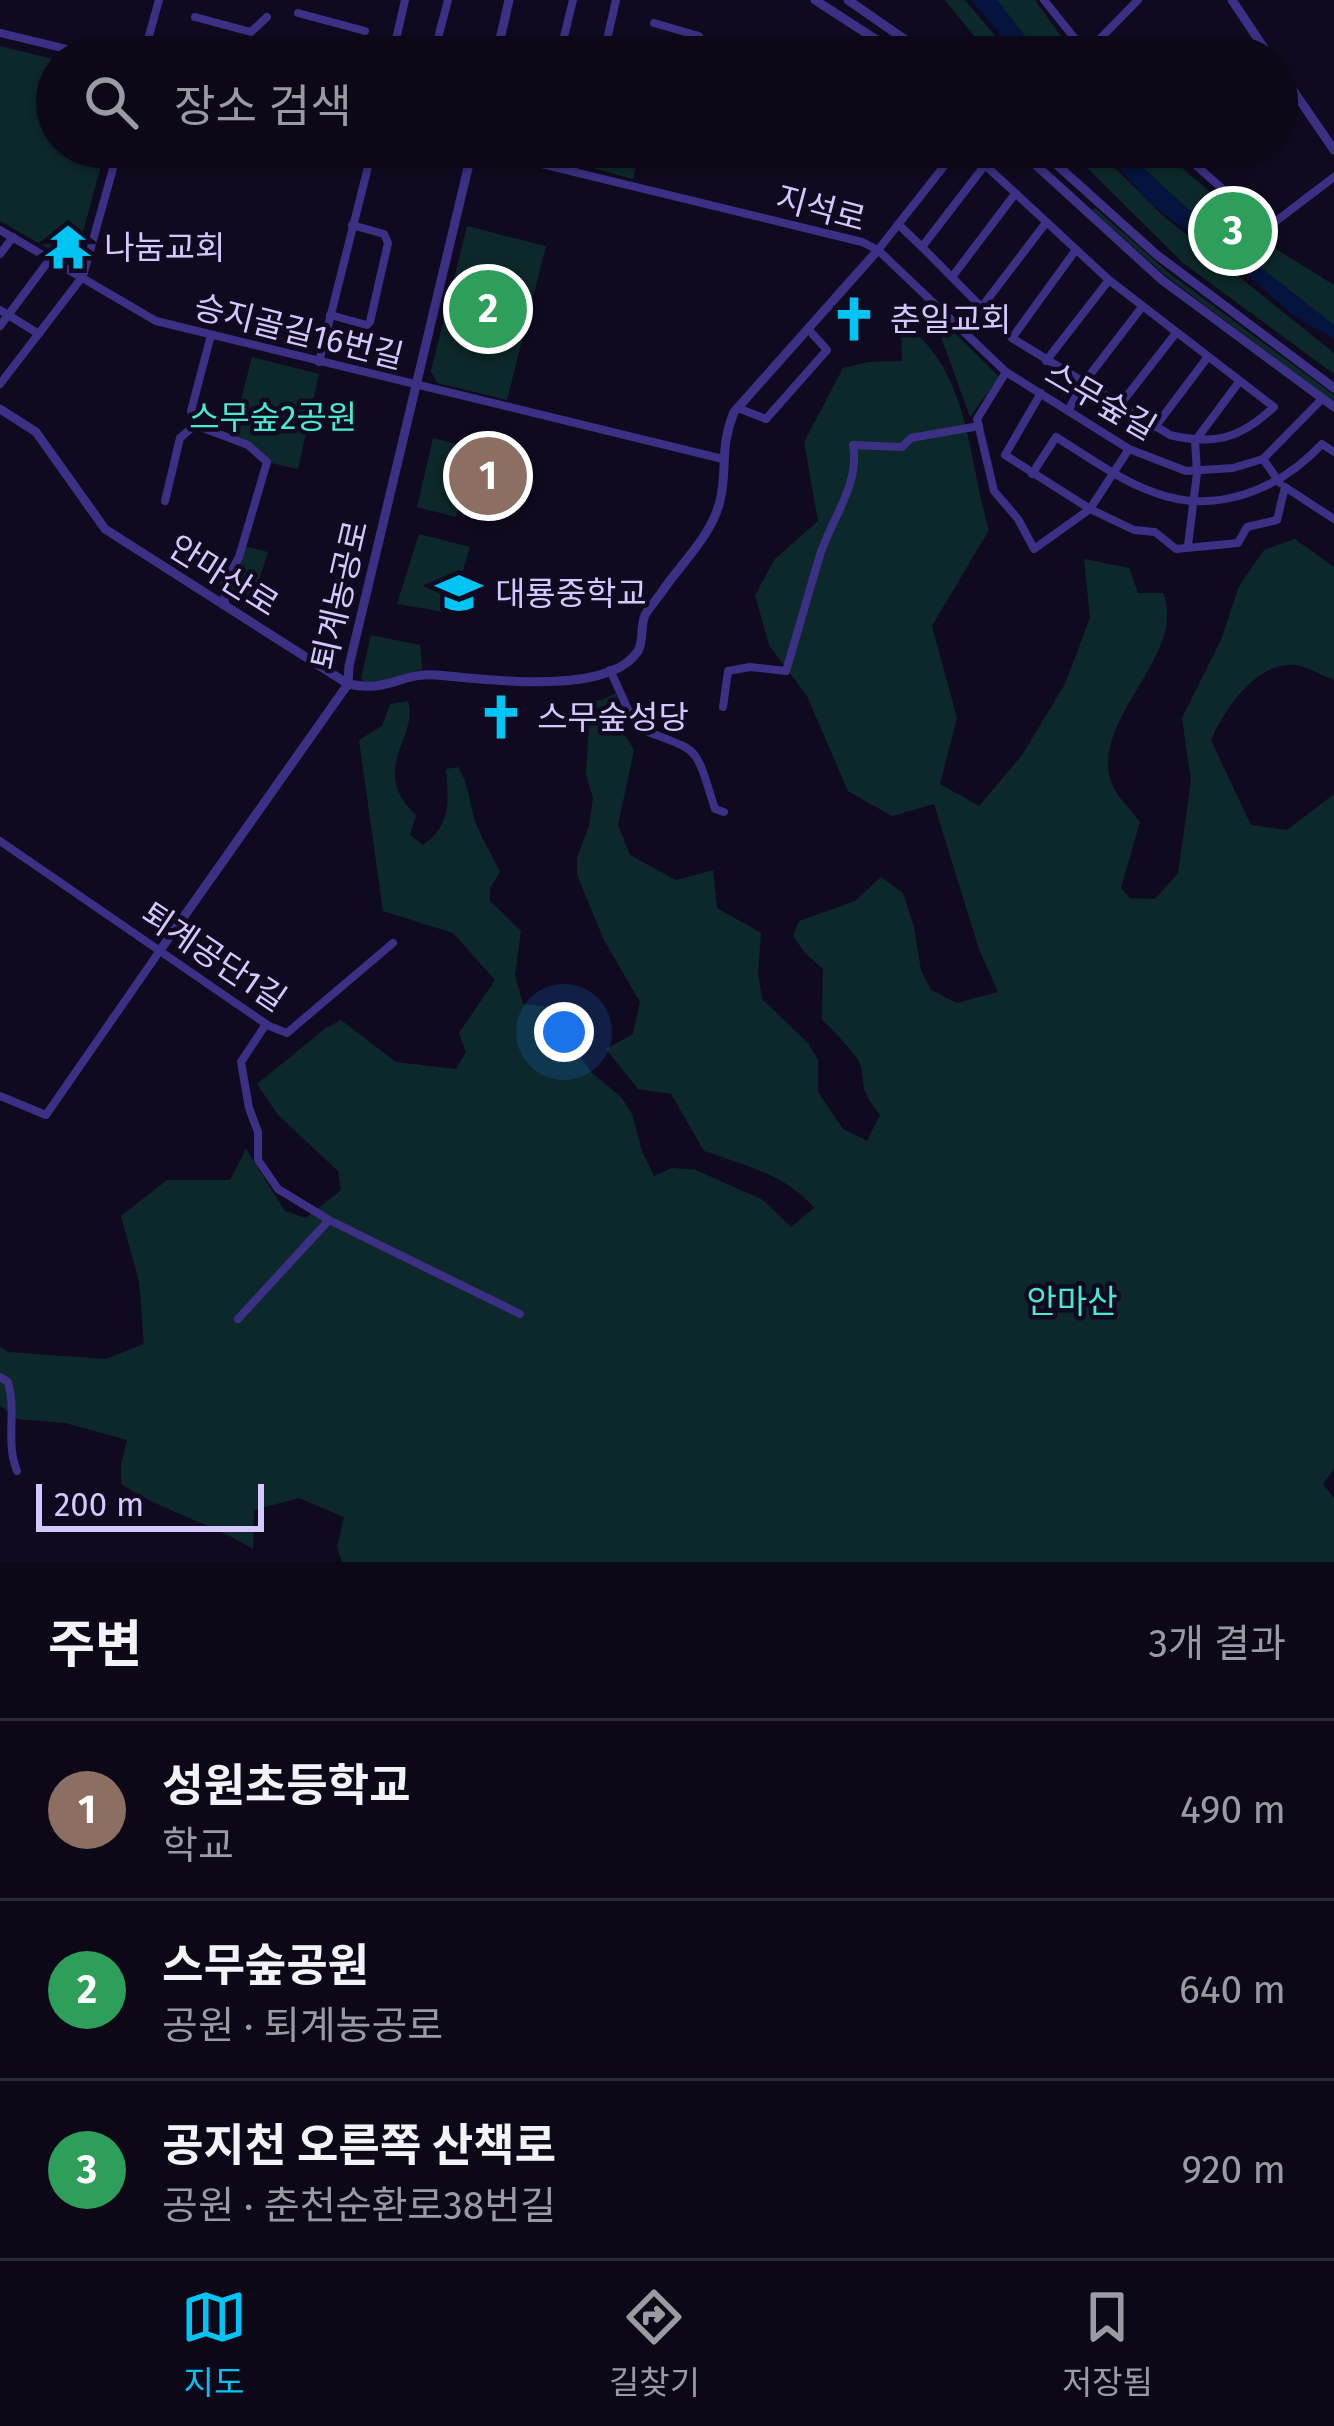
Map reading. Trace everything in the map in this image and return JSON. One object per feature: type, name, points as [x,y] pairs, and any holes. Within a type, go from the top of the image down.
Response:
[{"type":"street","points":[[149,36],[159,0]]},
{"type":"street","points":[[397,36],[405,0]]},
{"type":"street","points":[[439,36],[448,0]]},
{"type":"street","points":[[501,36],[509,0]]},
{"type":"street","points":[[564,36],[573,0]]},
{"type":"street","points":[[608,36],[616,0]]},
{"type":"street","points":[[815,0],[871,36]]},
{"type":"street","points":[[848,0],[899,36]]},
{"type":"street","points":[[1044,0],[1073,36]]},
{"type":"street","points":[[1105,36],[1138,0]]},
{"type":"street","points":[[1232,0],[1256,36]]},
{"type":"street","points":[[298,13],[365,31]]},
{"type":"street","points":[[195,17],[251,32],[267,17]]},
{"type":"street","points":[[654,23],[699,36]]},
{"type":"street","points":[[0,33],[36,42]]},
{"type":"street","points":[[1298,98],[1334,150]]},
{"type":"street","points":[[0,384],[83,277],[112,168]]},
{"type":"street","points":[[319,362],[367,168]]},
{"type":"street","name":"퇴계농공로","points":[[0,1096],[46,1115],[348,684],[467,168]]},
{"type":"street","name":"지석로","points":[[564,168],[862,242],[878,250]]},
{"type":"street","points":[[348,684],[372,690],[424,674],[580,682],[626,662],[640,649],[644,618],[687,555],[706,536],[720,500],[723,441],[738,408],[878,250],[942,168]]},
{"type":"street","points":[[922,247],[983,168]]},
{"type":"street","points":[[898,224],[1012,338],[1155,427],[1195,441],[1249,430],[1274,407],[1109,280],[988,168]]},
{"type":"street","points":[[1040,168],[1162,280],[1334,407]]},
{"type":"street","points":[[1060,168],[1157,255],[1334,388]]},
{"type":"street","points":[[1199,168],[1267,228],[1334,177]]},
{"type":"street","points":[[952,277],[1015,194]]},
{"type":"street","points":[[962,330],[1045,224]]},
{"type":"street","points":[[330,315],[370,322],[388,243],[384,233],[352,225]]},
{"type":"street","name":"승지골길16번길","points":[[0,230],[155,321],[723,459]]},
{"type":"street","points":[[0,254],[13,237]]},
{"type":"street","name":"스무숲길","points":[[878,250],[1006,373],[1129,449],[1197,472],[1263,460]]},
{"type":"street","points":[[1012,338],[1075,251]]},
{"type":"street","points":[[0,326],[4,312],[50,260]]},
{"type":"street","points":[[1046,362],[1109,280]]},
{"type":"street","points":[[1068,411],[1082,385],[1142,307]]},
{"type":"street","points":[[4,312],[39,334]]},
{"type":"street","points":[[738,408],[766,419],[827,350],[807,328]]},
{"type":"street","points":[[1119,406],[1175,333]]},
{"type":"street","points":[[195,425],[191,411],[212,335]]},
{"type":"street","points":[[1155,427],[1207,358]]},
{"type":"street","points":[[1006,373],[977,419],[994,491],[1034,548],[1090,509],[1129,449]]},
{"type":"street","points":[[1188,545],[1197,472],[1195,441],[1239,382]]},
{"type":"street","points":[[992,471],[1041,393]]},
{"type":"street","points":[[1322,399],[1263,460],[1282,484],[1334,519]]},
{"type":"street","name":"안마산로","points":[[0,409],[36,432],[105,529],[348,684]]},
{"type":"street","points":[[165,501],[180,438],[195,425]]},
{"type":"street","points":[[195,425],[248,445],[267,462],[239,557],[224,585],[225,607]]},
{"type":"street","points":[[723,707],[728,671],[750,667],[786,671],[823,548],[851,480],[853,445],[902,447],[911,438],[979,426]]},
{"type":"street","points":[[1032,474],[1056,437],[1155,493],[1195,501],[1244,497],[1282,484],[1322,444],[1334,452]]},
{"type":"street","points":[[1005,455],[1090,509],[1134,530],[1155,532],[1176,549],[1238,543],[1247,526],[1277,520],[1282,484]]},
{"type":"street","points":[[610,669],[636,727],[690,746],[699,757],[715,809],[724,812]]},
{"type":"street","name":"퇴계공단1길","points":[[0,841],[266,1024],[287,1033],[393,943]]},
{"type":"street","points":[[266,1024],[241,1062],[249,1108],[259,1132],[258,1160],[278,1189],[329,1220],[520,1314]]},
{"type":"street","points":[[238,1319],[329,1220]]},
{"type":"street","points":[[0,1377],[8,1382],[12,1396],[10,1440],[17,1471]]},
{"type":"green space","points":[[945,0],[965,0],[995,36],[974,36]]},
{"type":"green space","points":[[997,0],[1035,0],[1061,36],[1025,36]]},
{"type":"green space","points":[[0,46],[36,55],[36,168],[100,168],[83,232],[63,227],[49,249],[0,221]]},
{"type":"green space","points":[[592,168],[635,168],[633,179]]},
{"type":"green space","points":[[1087,168],[1115,168],[1162,215],[1334,353],[1334,374],[1183,263]]},
{"type":"green space","points":[[1144,168],[1182,168],[1276,249],[1334,285],[1334,333],[1265,281]]},
{"type":"green space","points":[[1092,210],[1169,273],[1334,395],[1334,402],[1166,276]]},
{"type":"green space","points":[[467,226],[546,246],[507,400],[437,383],[431,371]]},
{"type":"green space","name":"안마산","points":[[901,323],[924,341],[954,389],[989,530],[932,626],[957,718],[940,784],[979,806],[1022,755],[1065,684],[1090,618],[1084,559],[1129,568],[1138,593],[1163,593],[1167,616],[1162,640],[1113,736],[1108,760],[1114,789],[1140,822],[1121,888],[1130,898],[1155,899],[1178,873],[1191,781],[1182,718],[1221,640],[1239,586],[1264,550],[1295,539],[1334,567],[1334,680],[1296,665],[1268,671],[1244,689],[1211,740],[1251,825],[1287,830],[1334,794],[1334,1469],[1323,1484],[1334,1498],[1334,1562],[342,1562],[337,1547],[344,1517],[299,1498],[254,1510],[253,1549],[121,1484],[127,1440],[65,1423],[18,1419],[0,1406],[0,1347],[8,1352],[105,1359],[144,1344],[139,1282],[121,1216],[167,1180],[230,1180],[246,1149],[285,1211],[306,1218],[341,1190],[338,1171],[278,1115],[257,1084],[326,1028],[341,1020],[396,1062],[456,1069],[466,1052],[459,1033],[495,980],[453,933],[383,911],[359,740],[382,726],[390,704],[408,701],[410,714],[395,768],[402,799],[416,815],[410,835],[423,845],[439,829],[447,802],[446,769],[458,767],[477,826],[500,872],[490,888],[490,901],[521,931],[515,975],[523,1004],[544,1006],[592,1073],[621,1097],[654,1176],[672,1168],[696,1170],[763,1200],[791,1227],[814,1208],[778,1179],[704,1151],[671,1094],[638,1089],[606,1049],[633,1034],[640,1002],[604,940],[577,875],[593,798],[586,775],[589,725],[583,701],[616,693],[623,732],[634,750],[618,825],[630,855],[676,880],[713,870],[717,908],[761,933],[758,973],[762,999],[809,1044],[818,1060],[818,1092],[843,1129],[867,1141],[880,1115],[865,1092],[857,1058],[822,1020],[823,969],[793,936],[799,921],[855,901],[881,877],[903,893],[921,970],[931,990],[957,1003],[998,992],[979,949],[934,804],[892,816],[848,791],[807,696],[769,645],[755,595],[775,559],[818,521],[804,442],[843,368],[902,361]]},
{"type":"green space","points":[[948,326],[999,377],[970,417],[941,337]]},
{"type":"green space","name":"스무숲2공원","points":[[252,357],[319,374],[298,469],[267,462],[248,445],[231,439]]},
{"type":"green space","points":[[433,438],[501,456],[507,465],[499,501],[484,505],[460,498],[456,517],[417,507]]},
{"type":"green space","points":[[419,534],[470,547],[450,613],[397,604]]},
{"type":"green space","points":[[243,546],[268,552],[252,602],[224,585]]},
{"type":"green space","points":[[371,635],[420,645],[422,669],[365,684],[361,678]]},
{"type":"water","points":[[971,0],[997,0],[1025,36],[1002,36]]},
{"type":"water","points":[[1129,168],[1144,168],[1193,214],[1334,325],[1334,339],[1291,314]]},
{"type":"waterway","points":[[1129,168],[1152,196],[1215,243]]},
{"type":"place","name":"공지천 오른쪽 산책로","points":[[1233,231]]},
{"type":"place","name":"나눔교회","points":[[68,247]]},
{"type":"place","name":"스무숲공원","points":[[488,309]]},
{"type":"place","name":"춘일교회","points":[[854,319]]},
{"type":"place","name":"성원초등학교","points":[[488,476]]},
{"type":"place","name":"대룡중학교","points":[[459,593]]},
{"type":"place","name":"스무숲성당","points":[[501,717]]}]
